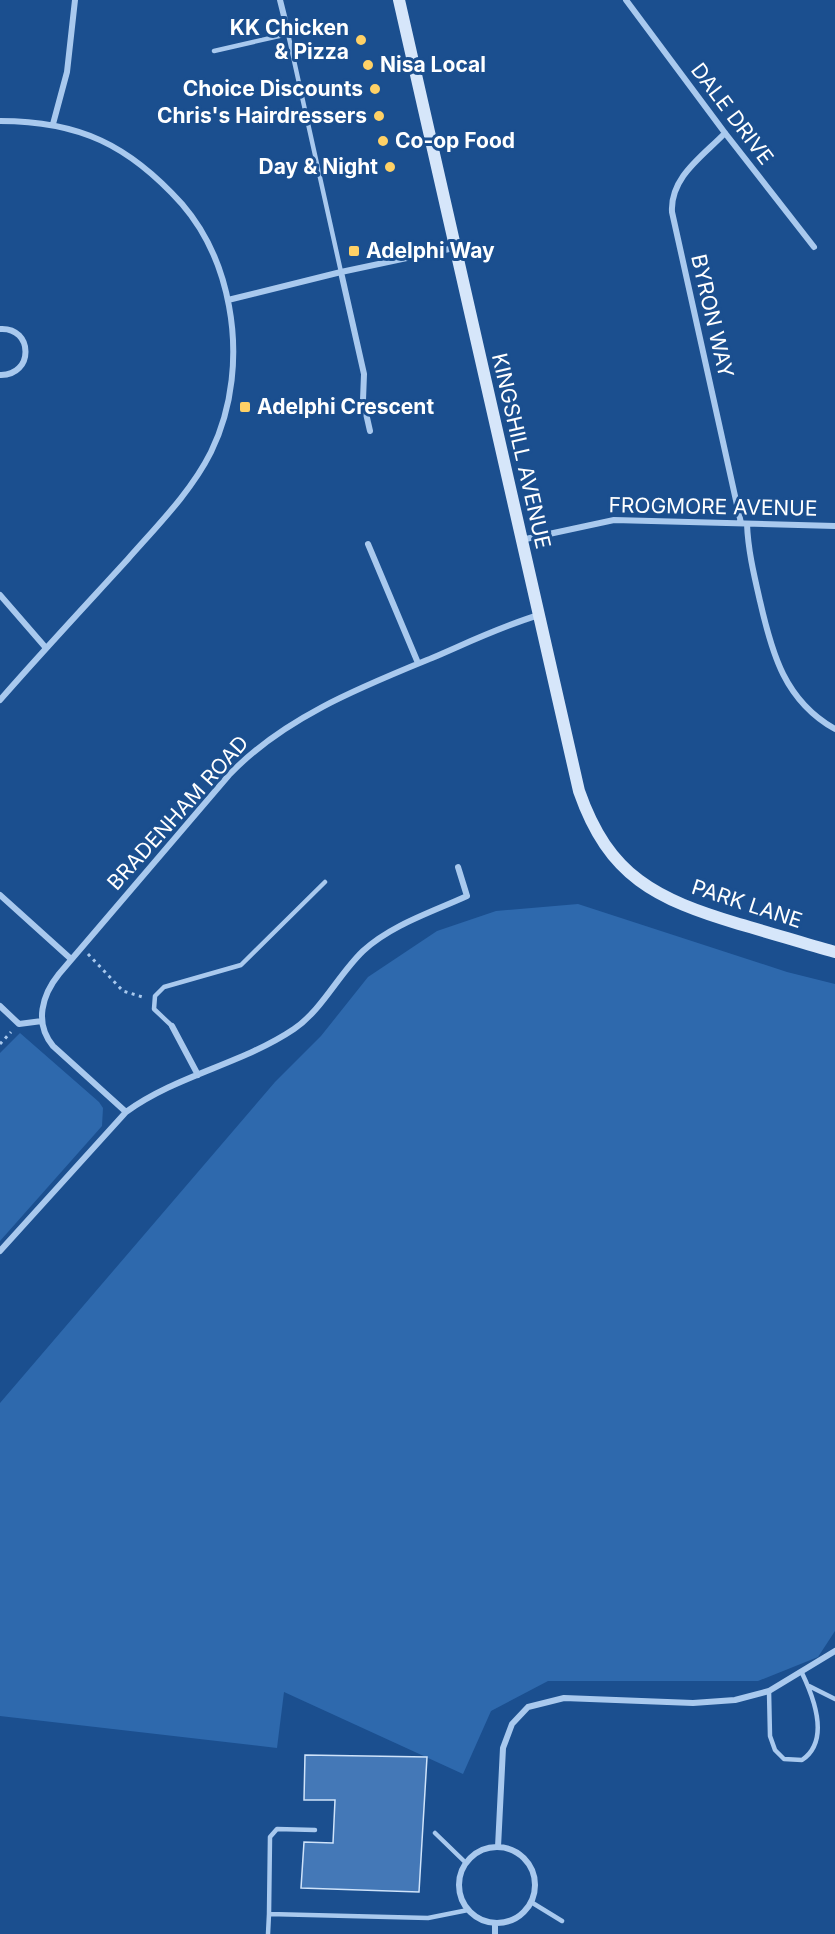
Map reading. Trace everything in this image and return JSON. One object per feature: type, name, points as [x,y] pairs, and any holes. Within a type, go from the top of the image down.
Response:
[{"type":"street","points":[[53,124],[70,56],[75,0]]},
{"type":"street","points":[[280,0],[285,20]]},
{"type":"street","name":"KINGSHILL AVENUE","points":[[399,0],[579,791],[586,812],[612,855],[649,889]]},
{"type":"street","name":"DALE DRIVE","points":[[626,0],[814,247]]},
{"type":"street","points":[[0,121],[53,124],[104,140],[156,177],[185,209],[207,241],[228,300],[233,338],[231,388],[211,451],[161,522],[0,700]]},
{"type":"street","name":"BYRON WAY","points":[[725,133],[680,180],[673,197],[672,212],[744,523],[747,546],[776,662],[799,701],[816,717],[835,729]]},
{"type":"street","points":[[228,300],[341,272],[454,248]]},
{"type":"street","points":[[341,272],[364,374],[363,400],[370,431]]},
{"type":"street","points":[[0,328],[16,332],[24,342],[27,352],[18,371],[0,375]]},
{"type":"street","name":"FROGMORE AVENUE","points":[[521,540],[614,520],[835,526]]},
{"type":"street","points":[[368,544],[418,663]]},
{"type":"street","points":[[0,595],[46,648]]},
{"type":"street","name":"BRADENHAM ROAD","points":[[42,1021],[47,991],[71,959],[230,774],[254,750],[320,709],[371,683],[539,615]]},
{"type":"street","points":[[0,1251],[126,1112],[153,1095],[291,1031],[311,1014],[338,979],[371,944],[403,925],[467,896],[458,867]]},
{"type":"street","name":"PARK LANE","points":[[649,889],[696,910],[835,952]]},
{"type":"street","points":[[0,895],[71,959]]},
{"type":"street","points":[[0,1006],[19,1024],[42,1021],[45,1034],[53,1046],[126,1112]]},
{"type":"street","points":[[172,1026],[198,1075]]},
{"type":"street","points":[[498,1847],[503,1748],[512,1724],[528,1707],[564,1698],[715,1703],[769,1691],[835,1651]]},
{"type":"street","points":[[498,1847],[513,1851],[529,1866],[535,1887],[531,1902],[512,1920],[495,1923],[480,1919],[468,1910],[463,1902],[459,1882],[466,1863],[480,1851],[498,1847]]},
{"type":"street","points":[[495,1923],[495,1934]]},
{"type":"lane","points":[[285,20],[341,272]]},
{"type":"lane","points":[[214,51],[288,34]]},
{"type":"lane","points":[[172,1026],[154,1009],[153,1000],[164,987],[241,965],[325,882]]},
{"type":"lane","points":[[769,1691],[771,1743],[779,1755],[795,1762],[808,1756],[819,1734],[809,1686],[802,1673]]},
{"type":"lane","points":[[809,1686],[835,1699]]},
{"type":"lane","points":[[268,1934],[270,1837],[277,1829],[315,1830]]},
{"type":"lane","points":[[435,1833],[466,1863]]},
{"type":"lane","points":[[531,1902],[562,1921]]},
{"type":"lane","points":[[269,1914],[428,1918],[468,1910]]},
{"type":"path","points":[[81,947],[123,991],[153,1000]]},
{"type":"path","points":[[0,1044],[19,1024]]},
{"type":"shaded area","points":[[578,904],[787,972],[835,984],[835,1631],[818,1657],[758,1681],[548,1681],[491,1711],[463,1774],[284,1692],[277,1748],[0,1716],[0,1403],[275,1082],[321,1036],[368,977],[437,931],[496,911]]},
{"type":"shaded area","points":[[20,1033],[99,1102],[103,1108],[102,1126],[0,1241],[0,1053]]},
{"type":"building","points":[[305,1755],[427,1757],[419,1892],[301,1888],[304,1842],[333,1843],[335,1800],[304,1800]]},
{"type":"place","name":"KK Chicken & Pizza","points":[[361,40]]},
{"type":"place","name":"Nisa Local","points":[[368,65]]},
{"type":"place","name":"Choice Discounts","points":[[375,89]]},
{"type":"place","name":"Chris's Hairdressers","points":[[379,116]]},
{"type":"place","name":"Co-op Food","points":[[383,141]]},
{"type":"place","name":"Day & Night","points":[[390,167]]},
{"type":"place","name":"Adelphi Way","points":[[354,251]]},
{"type":"place","name":"Adelphi Crescent","points":[[245,407]]}]
